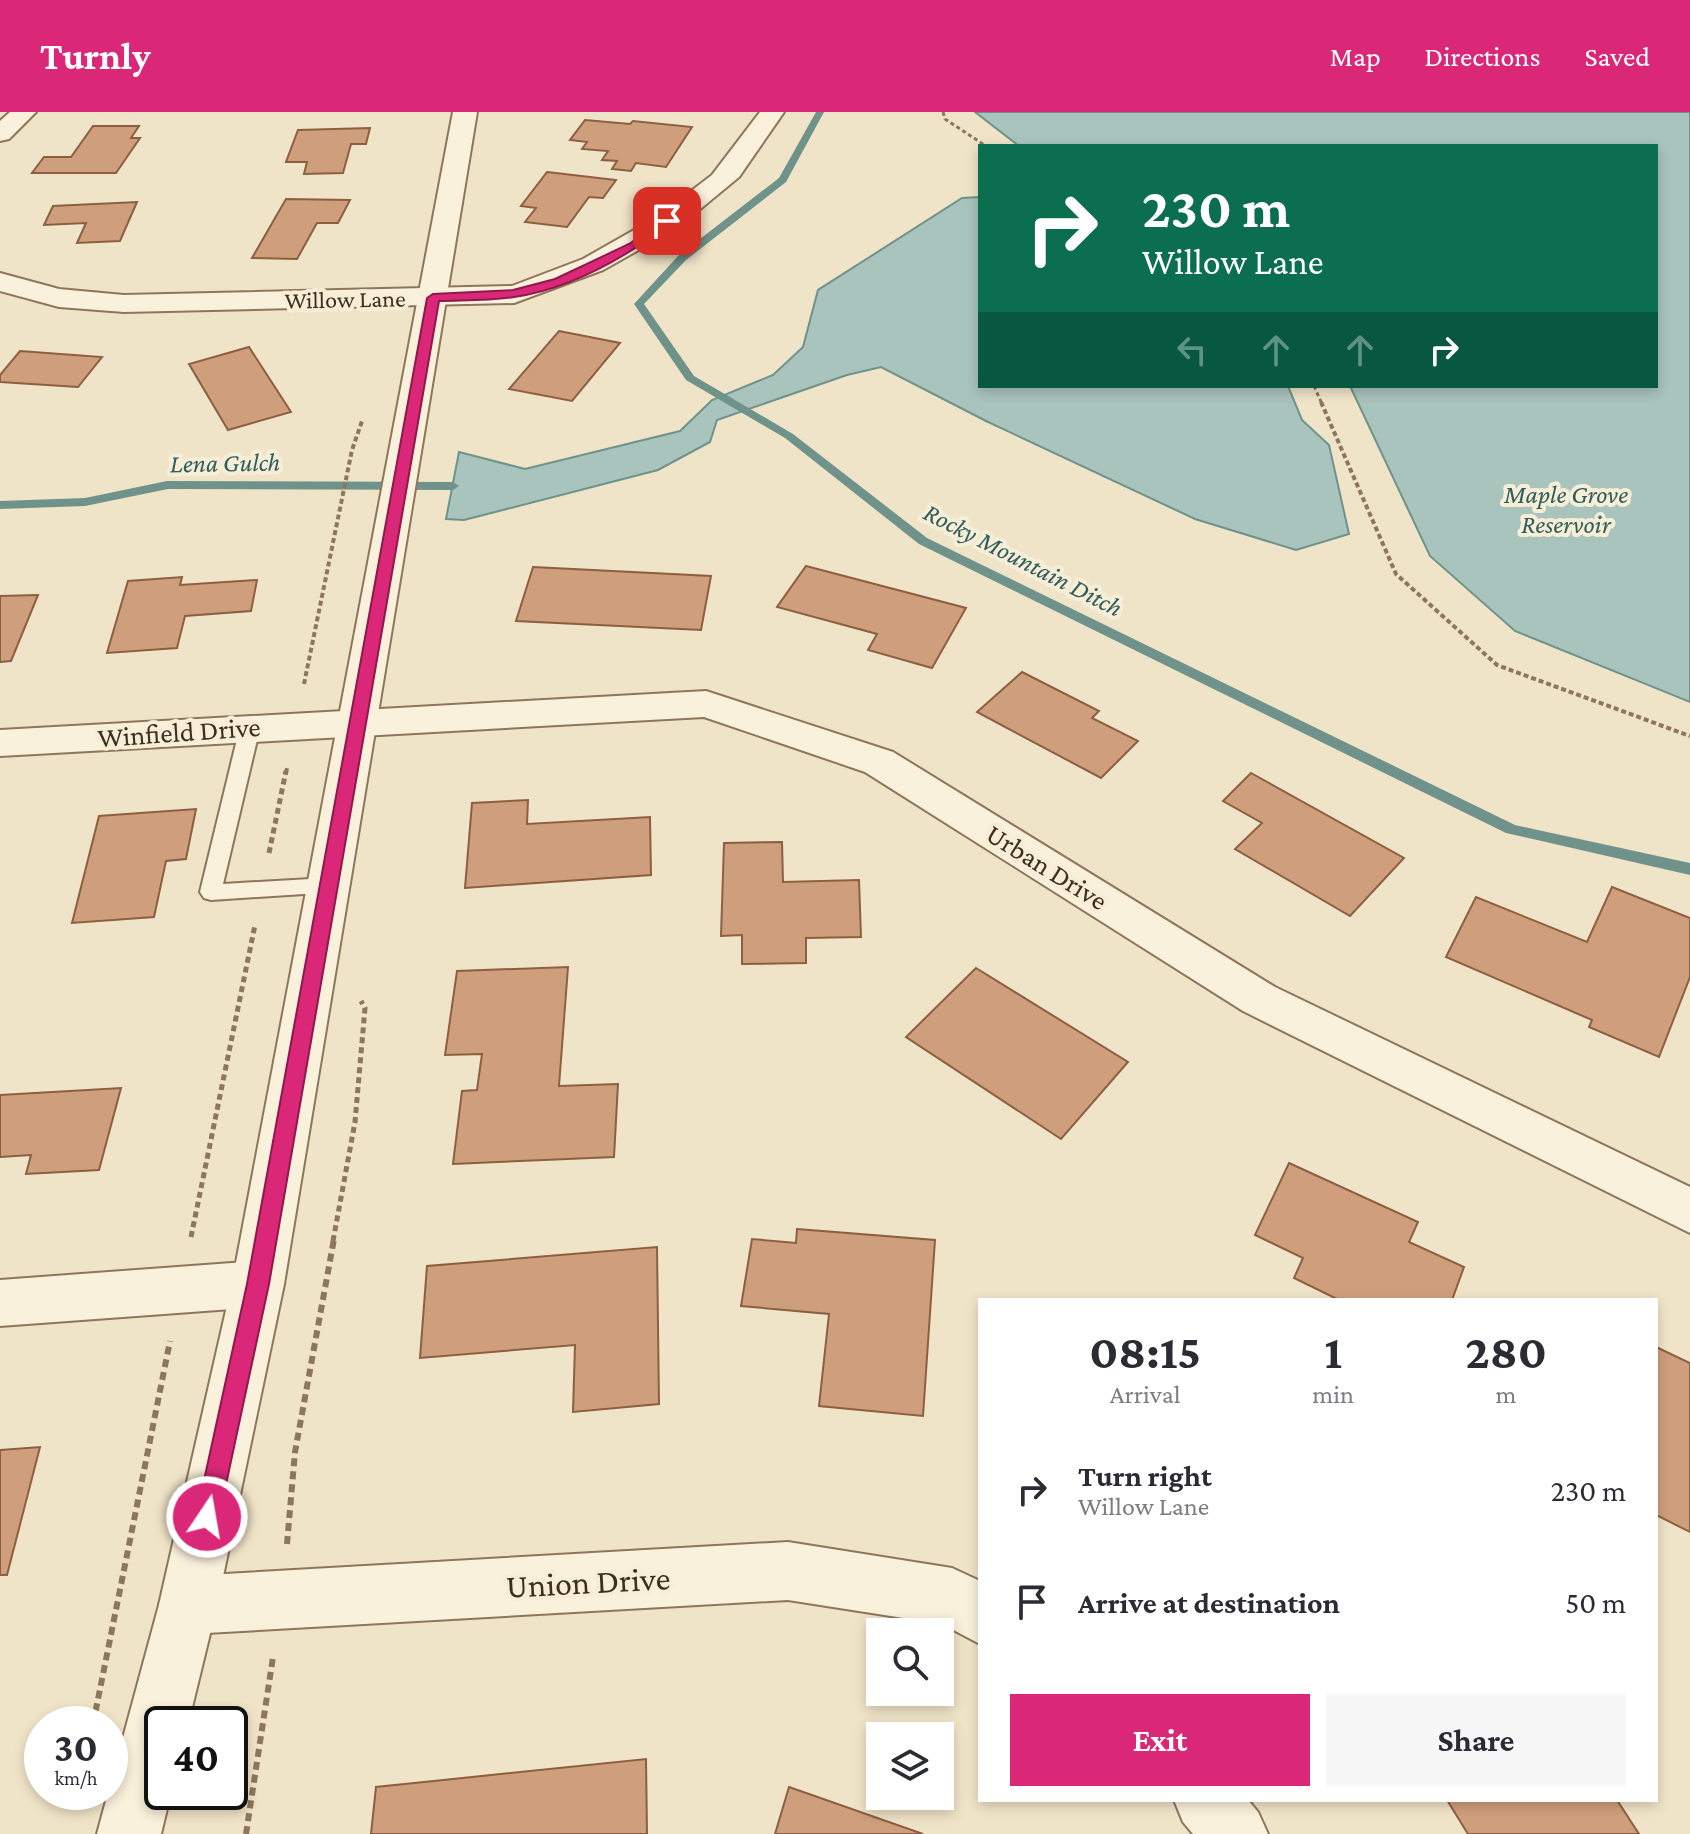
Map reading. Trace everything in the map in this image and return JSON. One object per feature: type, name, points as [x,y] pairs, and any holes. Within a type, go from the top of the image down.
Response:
[{"type":"street","points":[[0,134],[24,112]]},
{"type":"street","points":[[129,1834],[188,1605],[258,1284],[465,112]]},
{"type":"street","name":"Willow Lane","points":[[0,281],[27,292],[103,301],[433,298],[514,294],[560,281],[633,246],[713,188],[743,156],[772,112]]},
{"type":"street","name":"Urban Drive","points":[[357,721],[706,704],[879,762],[1259,999],[1690,1211]]},
{"type":"street","name":"Winfield Drive","points":[[0,743],[357,721]]},
{"type":"street","points":[[0,1303],[258,1284]]},
{"type":"street","name":"Union Drive","points":[[188,1605],[788,1571],[952,1597],[978,1614]]},
{"type":"street","points":[[1207,1802],[1236,1834]]},
{"type":"lane","points":[[250,727],[211,892],[328,886]]},
{"type":"path","points":[[943,112],[945,119],[983,144]]},
{"type":"path","points":[[1315,388],[1396,574],[1497,665],[1690,736]]},
{"type":"path","points":[[97,1706],[348,468]]},
{"type":"path","points":[[246,1834],[282,1599],[295,1452],[355,1122],[365,1008],[358,995]]},
{"type":"water","name":"Maple Grove Reservoir","points":[[975,112],[1690,112],[1690,702],[1515,631],[1430,556],[1351,388],[1658,388],[1658,144],[1016,144]]},
{"type":"water","points":[[978,197],[978,388],[1289,388],[1302,420],[1329,445],[1349,534],[1296,550],[1195,519],[986,421],[881,367],[847,375],[717,420],[710,442],[658,470],[464,520],[446,519],[459,452],[525,469],[680,431],[712,400],[773,375],[803,347],[818,290],[962,198]]},
{"type":"building","points":[[585,120],[692,127],[666,167],[636,163],[631,171],[612,169],[617,161],[602,160],[608,151],[582,149],[587,142],[570,140]]},
{"type":"building","points":[[93,126],[139,126],[131,138],[140,138],[116,173],[32,173],[44,157],[71,157]]},
{"type":"building","points":[[370,128],[366,144],[351,144],[343,173],[304,174],[307,162],[286,162],[298,130]]},
{"type":"building","points":[[547,172],[616,180],[603,198],[589,197],[567,227],[525,222],[536,208],[521,206]]},
{"type":"building","points":[[286,199],[350,200],[338,223],[317,223],[297,259],[252,258]]},
{"type":"building","points":[[137,202],[120,241],[77,243],[86,223],[44,225],[53,206]]},
{"type":"building","points":[[559,331],[620,343],[572,401],[509,389]]},
{"type":"building","points":[[249,347],[291,412],[228,430],[189,364]]},
{"type":"building","points":[[20,351],[102,357],[78,387],[0,382],[0,375]]},
{"type":"building","points":[[806,566],[966,608],[932,668],[868,650],[877,634],[777,607]]},
{"type":"building","points":[[533,567],[711,576],[701,630],[516,621]]},
{"type":"building","points":[[182,577],[180,585],[257,580],[251,611],[185,616],[177,648],[107,653],[128,581]]},
{"type":"building","points":[[38,595],[11,661],[0,662],[0,596]]},
{"type":"building","points":[[1022,672],[1099,711],[1092,718],[1138,741],[1101,778],[977,712]]},
{"type":"building","points":[[1251,773],[1404,858],[1350,916],[1235,849],[1262,823],[1223,801]]},
{"type":"building","points":[[528,800],[527,824],[650,817],[651,875],[465,888],[472,803]]},
{"type":"building","points":[[196,809],[186,859],[166,861],[154,917],[72,923],[99,816]]},
{"type":"building","points":[[782,842],[783,882],[859,880],[861,937],[806,938],[806,963],[742,964],[742,935],[721,936],[724,843]]},
{"type":"building","points":[[1612,887],[1690,918],[1690,977],[1659,1057],[1589,1027],[1592,1020],[1446,957],[1476,897],[1587,942]]},
{"type":"building","points":[[568,967],[559,1086],[618,1084],[614,1157],[453,1164],[462,1091],[477,1090],[482,1054],[445,1055],[457,971]]},
{"type":"building","points":[[976,968],[1128,1062],[1061,1139],[906,1037]]},
{"type":"building","points":[[121,1088],[99,1170],[26,1174],[31,1155],[0,1157],[0,1095]]},
{"type":"building","points":[[1289,1163],[1418,1222],[1409,1242],[1464,1267],[1453,1298],[1335,1298],[1294,1278],[1303,1258],[1255,1235]]},
{"type":"building","points":[[797,1229],[935,1240],[923,1416],[819,1406],[829,1314],[741,1306],[752,1239],[796,1243]]},
{"type":"building","points":[[657,1247],[659,1404],[573,1412],[575,1345],[420,1358],[427,1266]]},
{"type":"building","points":[[1658,1348],[1690,1363],[1690,1532],[1658,1516]]},
{"type":"building","points":[[40,1447],[7,1575],[0,1575],[0,1450]]},
{"type":"building","points":[[646,1759],[647,1834],[371,1834],[376,1787]]},
{"type":"building","points":[[789,1787],[923,1834],[775,1834]]},
{"type":"building","points":[[1448,1802],[1618,1802],[1639,1834],[1468,1834]]},
{"type":"waterway","name":"Rocky Mountain Ditch","points":[[820,112],[783,180],[682,258],[639,304],[690,378],[789,436],[923,541],[1511,829],[1690,869]]},
{"type":"waterway","name":"Lena Gulch","points":[[0,505],[85,502],[126,496],[167,485],[453,486]]},
{"type":"route","points":[[207,1517],[258,1284],[433,298],[514,294],[560,281],[633,246],[667,221]]}]
